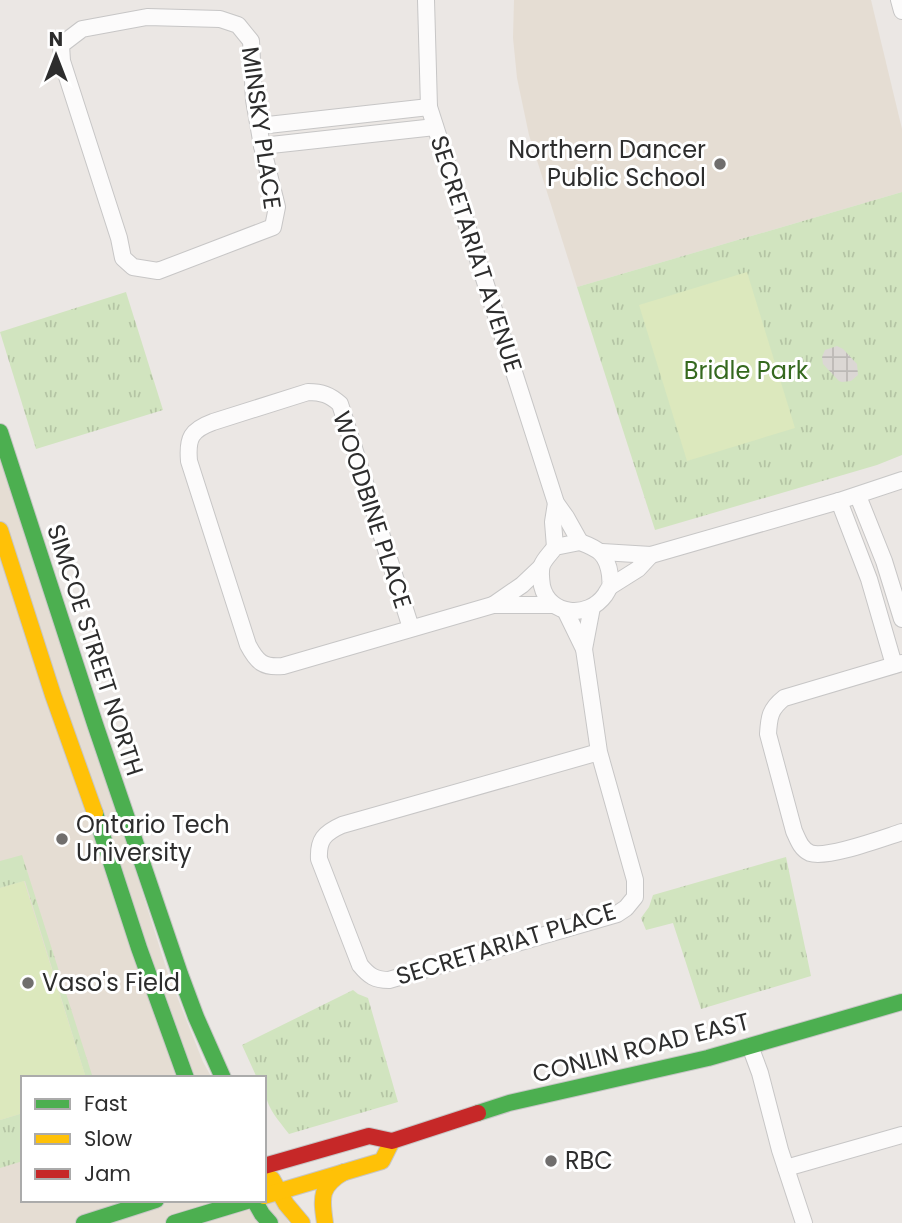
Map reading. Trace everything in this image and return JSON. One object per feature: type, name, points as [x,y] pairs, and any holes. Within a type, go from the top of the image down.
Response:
[{"type":"main road","name":"SIMCOE STREET NORTH","points":[[0,432],[180,974],[222,1076]]},
{"type":"main road","name":"SIMCOE STREET NORTH","points":[[0,530],[53,695],[185,1076]]},
{"type":"main road","name":"CONLIN ROAD EAST","points":[[266,1165],[369,1136],[393,1141],[509,1103],[708,1058],[902,1002]]},
{"type":"main road","name":"CONLIN ROAD EAST","points":[[272,1194],[382,1161],[393,1141]]},
{"type":"main road","points":[[266,1169],[272,1194],[302,1223]]},
{"type":"main road","points":[[324,1223],[324,1193],[330,1182],[345,1172]]},
{"type":"main road","points":[[84,1223],[150,1202]]},
{"type":"main road","points":[[174,1223],[245,1202]]},
{"type":"main road","points":[[253,1202],[270,1223]]},
{"type":"street","name":"SECRETARIAT AVENUE","points":[[426,0],[429,107],[556,503],[580,542]]},
{"type":"street","points":[[899,0],[902,11]]},
{"type":"street","name":"MINSKY PLACE","points":[[147,17],[220,19],[238,26],[251,41],[254,100],[259,126],[277,207],[274,227],[158,271],[133,267],[123,258],[62,61],[61,45],[82,29],[147,17]]},
{"type":"street","points":[[259,126],[429,107]]},
{"type":"street","points":[[262,146],[435,127]]},
{"type":"street","name":"WOODBINE PLACE","points":[[411,628],[340,404],[332,396],[308,392],[199,427],[191,436],[187,447],[189,461],[247,645],[264,665],[283,666],[493,606],[559,608]]},
{"type":"street","points":[[651,555],[638,569],[611,586],[602,599],[586,610],[559,608],[541,584],[541,567],[555,547],[580,542],[602,552],[651,555],[839,502],[902,480]]},
{"type":"street","points":[[858,496],[884,561],[902,619]]},
{"type":"street","points":[[839,502],[898,664],[784,698],[774,706],[769,719],[768,734],[794,831],[799,844],[808,852],[820,855],[833,853],[902,832]]},
{"type":"street","name":"SECRETARIAT AVENUE","points":[[555,547],[553,522],[556,503]]},
{"type":"street","points":[[602,552],[608,565],[611,586]]},
{"type":"street","name":"WOODBINE PLACE","points":[[493,606],[541,567]]},
{"type":"street","name":"SECRETARIAT PLACE","points":[[593,607],[584,649],[599,752],[635,880],[635,897],[617,914],[389,980],[378,980],[368,975],[360,965],[318,859],[322,838],[342,825],[599,752]]},
{"type":"street","name":"SECRETARIAT PLACE","points":[[559,608],[584,649]]},
{"type":"street","points":[[750,1046],[804,1223]]},
{"type":"street","points":[[786,1168],[902,1135]]},
{"type":"shaded area","name":"Northern Dancer Public School","points":[[514,0],[871,0],[902,129],[902,192],[577,287],[529,135],[517,78],[513,38]]},
{"type":"shaded area","points":[[837,346],[857,364],[858,375],[851,381],[839,381],[823,364],[825,350]]},
{"type":"shaded area","name":"Ontario Tech University","points":[[0,436],[167,971],[211,1076],[21,1076],[21,1202],[266,1202],[266,1184],[289,1223],[0,1223]]},
{"type":"green space","name":"Bridle Park","points":[[902,192],[902,455],[877,465],[655,530],[577,287]]},
{"type":"green space","points":[[747,272],[795,428],[687,461],[639,305]]},
{"type":"green space","points":[[126,292],[163,410],[36,449],[0,332]]},
{"type":"green space","points":[[22,855],[92,1076],[85,1076],[25,881],[0,888],[0,861]]},
{"type":"green space","points":[[786,857],[811,976],[701,1009],[673,923],[646,930],[641,918],[653,895]]},
{"type":"green space","name":"Vaso's Field","points":[[24,881],[85,1076],[21,1076],[21,1114],[0,1120],[0,888]]},
{"type":"green space","points":[[353,990],[368,998],[398,1102],[289,1134],[270,1108],[266,1095],[266,1076],[256,1076],[242,1045]]},
{"type":"green space","points":[[21,1114],[21,1162],[0,1168],[0,1120]]},
{"type":"traffic: fast","points":[[0,432],[180,974],[222,1076]]},
{"type":"traffic: fast","points":[[95,813],[139,948],[185,1076]]},
{"type":"traffic: fast","points":[[478,1113],[509,1103],[708,1058],[902,1002]]},
{"type":"traffic: fast","points":[[84,1223],[150,1202]]},
{"type":"traffic: fast","points":[[174,1223],[243,1202]]},
{"type":"traffic: fast","points":[[255,1202],[270,1223]]},
{"type":"traffic: slow","points":[[0,530],[53,695],[95,813]]},
{"type":"traffic: slow","points":[[266,1195],[382,1161],[392,1141]]},
{"type":"traffic: slow","points":[[325,1223],[323,1199],[326,1187],[344,1172]]},
{"type":"traffic: slow","points":[[272,1179],[286,1204],[302,1223]]},
{"type":"traffic: jam","points":[[266,1165],[369,1136],[392,1141],[478,1113]]},
{"type":"place","name":"Northern Dancer Public School","points":[[720,164]]},
{"type":"place","name":"Ontario Tech University","points":[[62,839]]},
{"type":"place","name":"Vaso's Field","points":[[28,983]]},
{"type":"place","name":"RBC","points":[[551,1161]]}]
